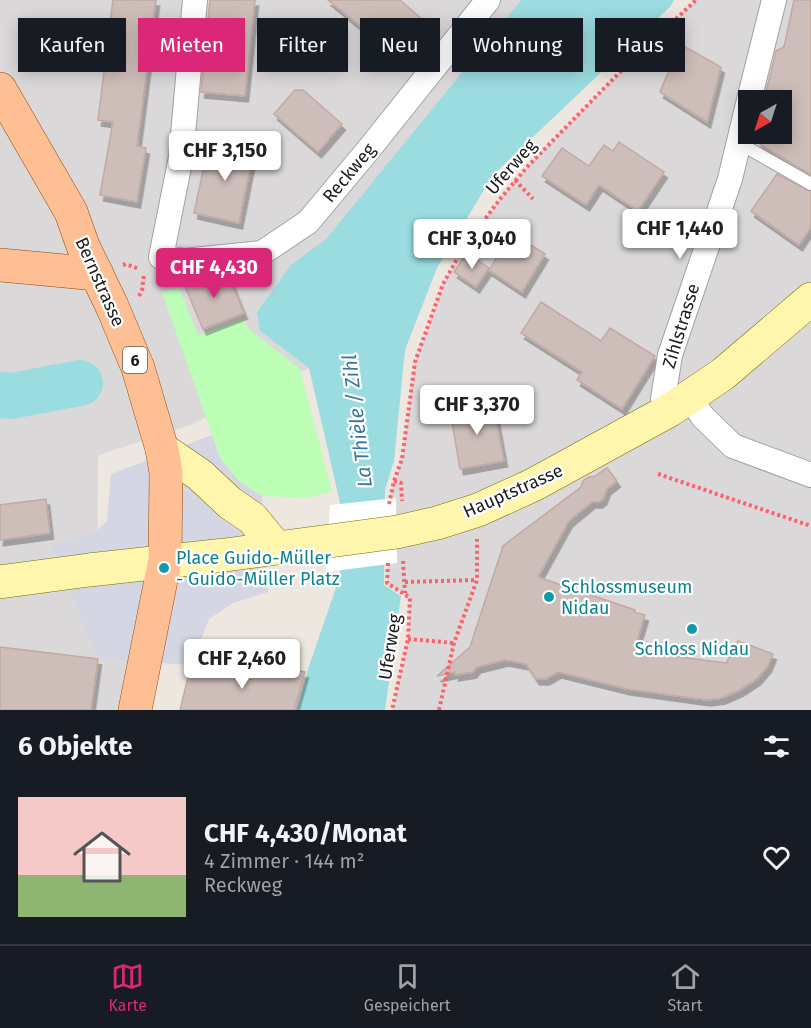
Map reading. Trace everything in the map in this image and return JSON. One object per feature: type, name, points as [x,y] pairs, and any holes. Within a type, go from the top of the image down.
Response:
[{"type":"main road","name":"Bernstrasse","points":[[0,89],[71,212],[83,246],[138,368],[162,449],[166,473],[165,560]]},
{"type":"main road","points":[[0,265],[97,274]]},
{"type":"main road","name":"Hauptstrasse","points":[[0,582],[328,541],[400,547],[437,523],[478,510],[533,485],[680,404],[758,346],[811,299]]},
{"type":"main road","points":[[162,449],[200,475],[230,503],[252,518],[276,547]]},
{"type":"main road","name":"6","points":[[135,710],[165,560]]},
{"type":"street","points":[[161,257],[181,157],[195,0]]},
{"type":"street","name":"Reckweg","points":[[161,257],[184,261],[262,253],[308,222],[488,0]]},
{"type":"street","name":"Zihlstrasse","points":[[752,90],[774,0]]},
{"type":"street","name":"Zihlstrasse","points":[[680,404],[663,399],[670,355],[739,144]]},
{"type":"street","points":[[680,404],[703,417],[733,446],[811,475]]},
{"type":"lane","points":[[741,144],[811,184]]},
{"type":"path","name":"Uferweg","points":[[389,499],[402,459],[415,362],[443,284],[462,250],[515,180],[619,73],[696,0]]},
{"type":"path","points":[[515,180],[533,199]]},
{"type":"path","points":[[97,274],[126,264],[144,271],[161,257]]},
{"type":"path","points":[[658,474],[811,526]]},
{"type":"path","points":[[394,481],[401,483],[401,496]]},
{"type":"path","points":[[439,710],[454,644],[477,580],[478,510]]},
{"type":"path","points":[[400,547],[405,593]]},
{"type":"path","name":"Uferweg","points":[[388,564],[387,583],[410,598],[408,639],[392,710]]},
{"type":"path","points":[[405,582],[477,580]]},
{"type":"path","points":[[408,639],[454,644]]},
{"type":"shaded area","points":[[0,0],[521,0],[506,18],[452,18],[452,72],[462,72],[326,239],[292,264],[260,331],[309,368],[188,426],[98,455],[97,627],[150,637],[135,710],[0,710]]},
{"type":"shaded area","points":[[696,0],[811,0],[811,710],[392,710],[408,639],[410,599],[405,593],[387,583],[389,499],[402,459],[415,362],[443,284],[462,250],[528,166],[620,72],[685,72],[685,18],[677,18]]},
{"type":"shaded area","name":"Place Guido-Müller - Guido-Müller Platz","points":[[212,435],[220,458],[240,482],[262,496],[268,592],[233,603],[209,619],[191,665],[98,659],[52,544],[95,532],[107,521],[111,474]]},
{"type":"green space","points":[[179,288],[198,335],[244,320],[249,329],[300,369],[332,491],[308,498],[262,496],[240,482],[220,458],[162,292]]},
{"type":"water","name":"La Thièle / Zihl","points":[[521,0],[674,0],[658,18],[595,18],[595,72],[602,72],[493,175],[437,268],[405,350],[394,461],[385,490],[384,585],[401,596],[385,710],[297,710],[309,666],[340,576],[341,507],[309,368],[260,331],[257,312],[292,264],[326,239],[462,72],[583,72],[583,18],[506,18]]},
{"type":"pier","points":[[396,498],[397,563],[326,572],[330,505]]},
{"type":"building","points":[[113,0],[156,0],[154,18],[138,18],[138,72],[147,72],[137,146],[146,148],[137,202],[100,195],[113,122],[98,120],[104,72],[126,72],[126,18],[111,18]]},
{"type":"building","points":[[210,0],[255,0],[245,96],[201,92],[203,72],[245,72],[245,18],[208,18]]},
{"type":"building","points":[[328,0],[400,0],[421,18],[360,18],[360,26]]},
{"type":"building","points":[[794,0],[811,0],[811,175],[760,144],[792,144],[792,90],[766,90],[776,51],[784,47]]},
{"type":"building","points":[[685,47],[721,67],[707,122],[660,92],[668,72],[685,72]]},
{"type":"building","points":[[295,90],[303,90],[342,124],[318,152],[274,114]]},
{"type":"building","points":[[257,134],[239,223],[194,213],[209,143],[240,149],[240,155]]},
{"type":"building","points":[[619,142],[664,172],[638,211],[599,185],[586,205],[542,176],[562,148],[589,166],[604,145],[613,151]]},
{"type":"building","points":[[777,174],[811,192],[811,227],[799,245],[751,211]]},
{"type":"building","points":[[512,233],[545,254],[522,292],[489,270]]},
{"type":"building","points":[[467,253],[489,268],[476,287],[454,272]]},
{"type":"building","points":[[227,271],[244,313],[203,329],[184,284],[214,272]]},
{"type":"building","points":[[541,302],[601,341],[610,328],[655,356],[622,409],[577,380],[582,372],[521,333]]},
{"type":"building","points":[[493,402],[504,461],[460,469],[450,410]]},
{"type":"building","points":[[607,468],[617,481],[607,489],[603,499],[599,502],[592,502],[569,521],[538,577],[645,615],[634,651],[726,663],[738,641],[773,654],[768,666],[757,679],[740,690],[722,698],[707,700],[627,689],[558,672],[546,679],[536,679],[526,664],[505,660],[477,667],[473,672],[455,675],[455,672],[437,676],[470,647],[503,546],[581,487],[583,481]]},
{"type":"building","points":[[46,499],[50,533],[0,540],[0,505]]},
{"type":"building","points":[[0,647],[98,659],[91,710],[0,710]]},
{"type":"building","points":[[264,663],[305,672],[294,710],[180,710],[191,665],[262,676]]},
{"type":"waterway","points":[[0,395],[11,396],[80,383]]},
{"type":"place","name":"Place Guido-Müller - Guido-Müller Platz","points":[[164,568]]},
{"type":"place","name":"Schlossmuseum Nidau","points":[[549,597]]},
{"type":"place","name":"Schloss Nidau","points":[[692,629]]}]
